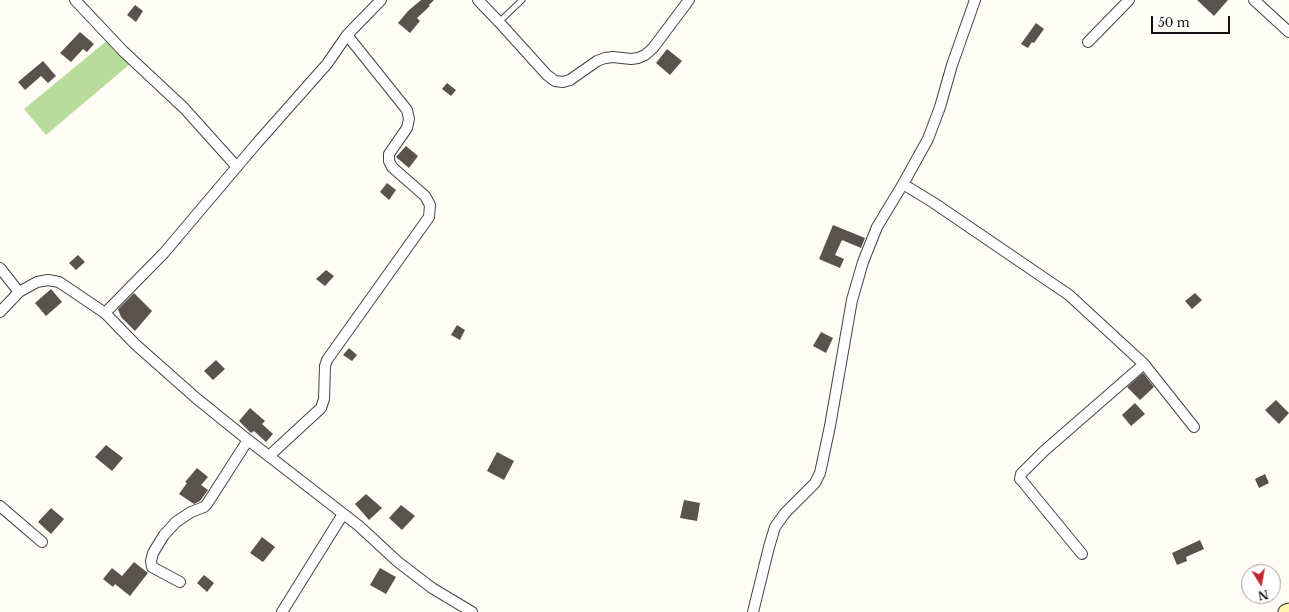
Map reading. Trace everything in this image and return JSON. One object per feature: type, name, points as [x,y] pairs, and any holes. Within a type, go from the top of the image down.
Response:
[{"type":"street","points":[[75,0],[123,51],[184,108],[237,167]]},
{"type":"street","points":[[105,313],[164,253],[327,64],[347,35],[381,0]]},
{"type":"street","points":[[478,0],[547,75],[555,81],[563,82],[570,80],[597,61],[605,58],[613,57],[631,59],[645,55],[653,48],[689,0]]},
{"type":"street","points":[[753,612],[775,527],[785,513],[815,483],[820,473],[830,426],[852,300],[863,262],[877,227],[928,139],[975,0]]},
{"type":"street","points":[[1088,42],[1129,0]]},
{"type":"street","points":[[1254,0],[1289,32]]},
{"type":"street","points":[[270,456],[321,408],[324,399],[324,366],[327,360],[429,217],[430,205],[425,196],[392,167],[389,161],[389,154],[407,128],[410,119],[406,110],[347,35]]},
{"type":"street","points":[[903,184],[934,203],[1069,295],[1144,364],[1194,427]]},
{"type":"street","points":[[0,268],[19,292]]},
{"type":"street","points":[[0,312],[19,292],[37,282],[48,280],[59,282],[105,313],[135,344],[190,393],[343,514],[398,562],[432,588],[472,612]]},
{"type":"street","points":[[1082,554],[1020,479],[1021,474],[1044,451],[1144,364]]},
{"type":"street","points":[[180,582],[152,567],[153,553],[164,535],[176,522],[190,512],[204,507],[207,504],[248,440]]},
{"type":"street","points":[[0,506],[42,542]]},
{"type":"street","points":[[282,612],[343,514]]},
{"type":"lane","points":[[499,22],[522,0]]},
{"type":"green space","points":[[109,39],[130,64],[46,135],[24,109]]},
{"type":"building","points":[[421,0],[434,0],[429,5],[430,6],[417,18],[420,21],[410,33],[398,23],[408,11]]},
{"type":"building","points":[[1197,0],[1228,0],[1214,16]]},
{"type":"building","points":[[135,5],[143,11],[136,22],[127,15]]},
{"type":"building","points":[[1036,23],[1044,29],[1034,43],[1032,42],[1028,48],[1021,44]]},
{"type":"building","points":[[80,32],[94,44],[87,52],[83,49],[71,62],[60,53]]},
{"type":"building","points":[[667,49],[682,61],[670,75],[656,63]]},
{"type":"building","points":[[43,61],[56,76],[48,83],[41,76],[25,90],[18,82]]},
{"type":"building","points":[[447,83],[456,90],[451,96],[442,89]]},
{"type":"building","points":[[406,146],[418,156],[409,168],[396,157]]},
{"type":"building","points":[[387,183],[396,190],[389,200],[380,192]]},
{"type":"building","points":[[833,225],[865,238],[861,248],[842,240],[835,255],[844,259],[840,268],[819,259]]},
{"type":"building","points":[[78,255],[85,262],[76,270],[69,263]]},
{"type":"building","points":[[326,270],[334,276],[325,286],[316,279]]},
{"type":"building","points":[[51,289],[62,302],[46,316],[35,303]]},
{"type":"building","points":[[134,293],[152,311],[135,331],[121,317],[118,309]]},
{"type":"building","points":[[1195,293],[1202,300],[1192,309],[1185,301]]},
{"type":"building","points":[[457,325],[465,330],[460,340],[451,335]]},
{"type":"building","points":[[821,332],[833,338],[826,353],[813,346]]},
{"type":"building","points":[[349,348],[357,355],[352,361],[343,355]]},
{"type":"building","points":[[216,360],[225,369],[213,380],[204,371]]},
{"type":"building","points":[[1143,373],[1154,387],[1140,400],[1127,387]]},
{"type":"building","points":[[1276,400],[1289,413],[1279,424],[1265,410]]},
{"type":"building","points":[[1135,403],[1145,414],[1131,426],[1122,415]]},
{"type":"building","points":[[250,408],[265,421],[262,424],[273,434],[266,442],[254,431],[251,433],[239,421]]},
{"type":"building","points":[[106,445],[123,458],[112,471],[95,457]]},
{"type":"building","points":[[497,452],[514,461],[504,480],[487,471]]},
{"type":"building","points":[[197,468],[208,477],[201,485],[208,490],[200,501],[194,504],[179,494],[187,483],[185,482]]},
{"type":"building","points":[[1265,474],[1269,483],[1259,488],[1255,479]]},
{"type":"building","points":[[366,494],[382,508],[369,520],[355,504]]},
{"type":"building","points":[[684,500],[700,503],[697,521],[680,518]]},
{"type":"building","points":[[401,505],[415,516],[402,530],[389,518]]},
{"type":"building","points":[[51,508],[64,519],[51,534],[38,522]]},
{"type":"building","points":[[262,537],[275,547],[263,562],[250,553]]},
{"type":"building","points":[[1200,540],[1204,549],[1186,557],[1187,561],[1177,565],[1172,553]]},
{"type":"building","points":[[134,562],[148,573],[130,596],[115,584],[113,587],[103,579],[112,568],[122,576]]},
{"type":"building","points":[[380,568],[396,577],[386,594],[370,585]]},
{"type":"building","points":[[204,575],[214,583],[207,592],[197,583]]}]
